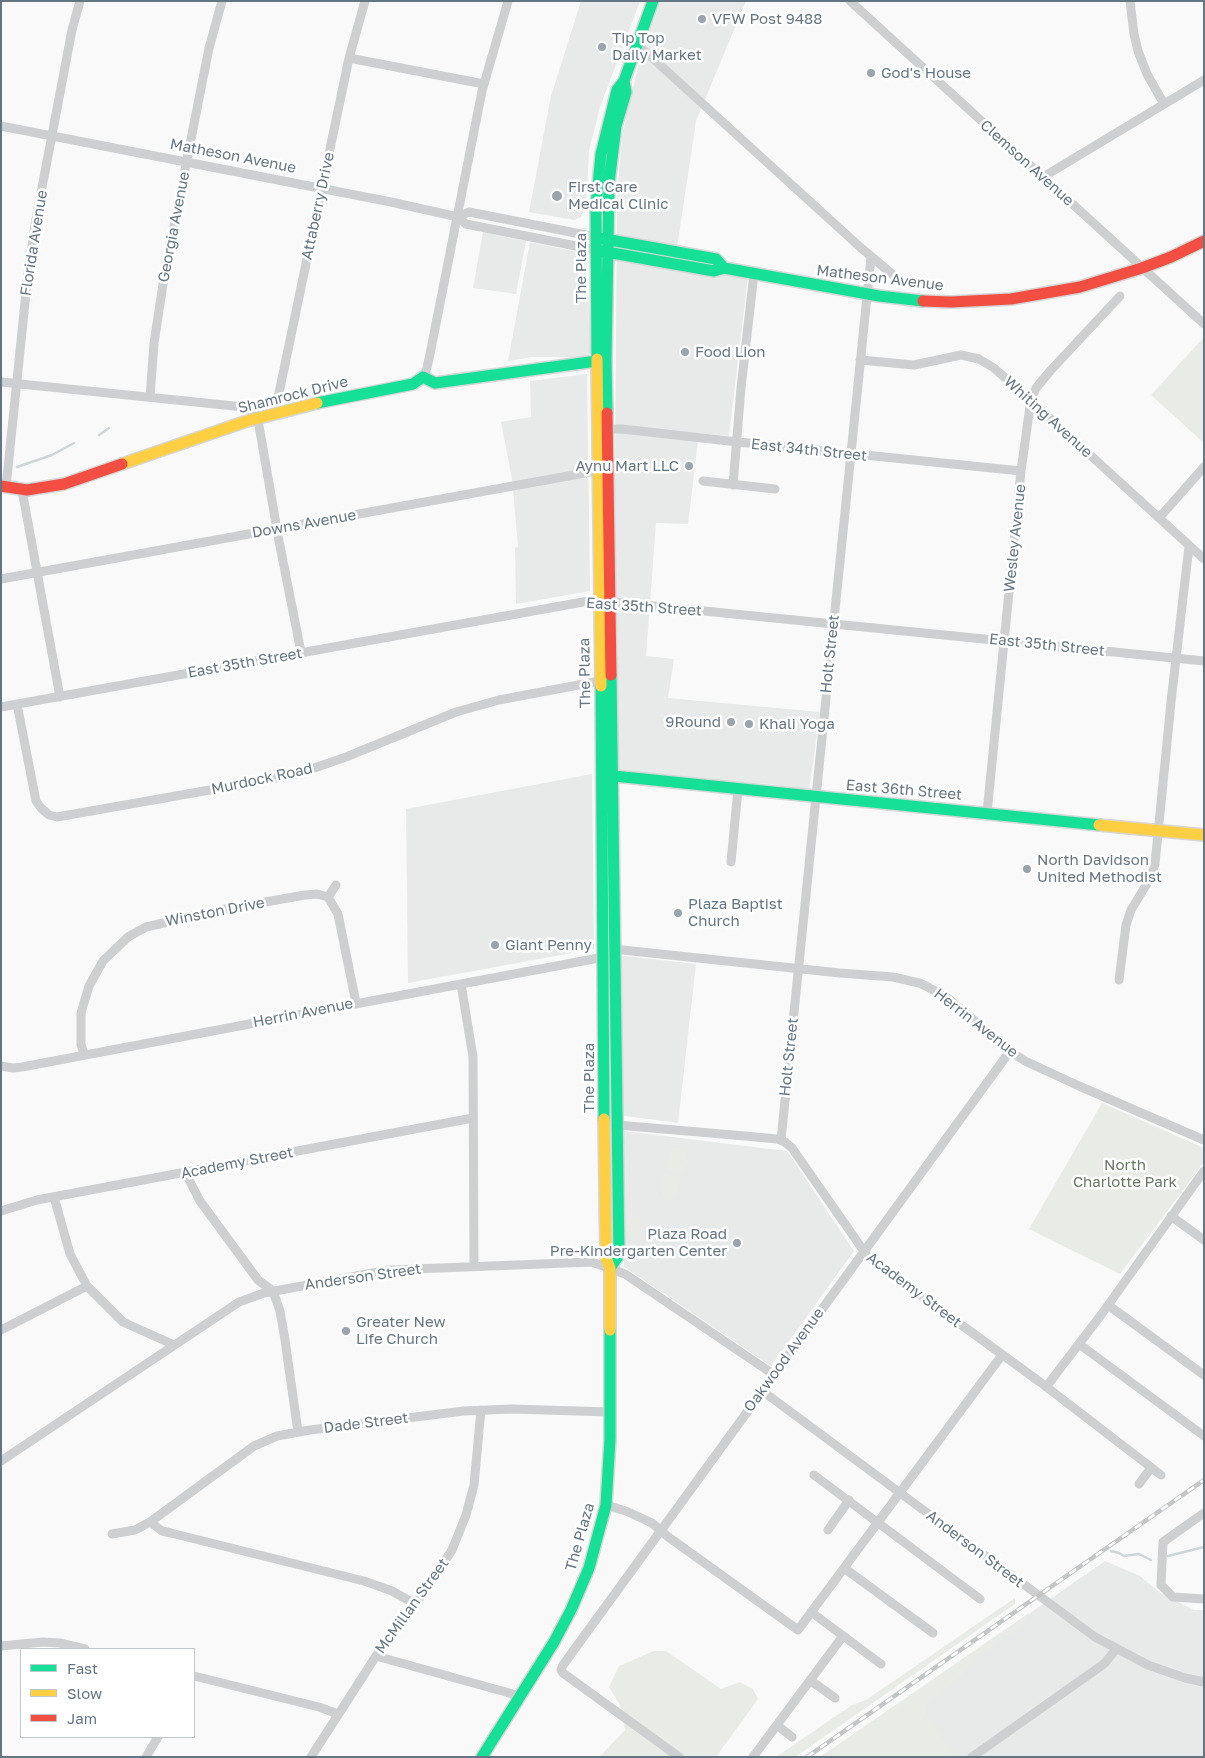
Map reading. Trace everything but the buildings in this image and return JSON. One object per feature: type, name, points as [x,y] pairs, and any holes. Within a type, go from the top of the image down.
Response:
[{"type":"main road","name":"The Plaza","points":[[482,1757],[572,1610],[594,1553],[606,1505],[610,1439],[610,1268],[606,1258],[601,775],[605,680],[602,470],[602,238],[616,126],[626,92],[624,81],[653,1]]},
{"type":"main road","name":"Matheson Avenue","points":[[602,238],[716,259],[724,268]]},
{"type":"main road","name":"Matheson Avenue","points":[[602,251],[714,271],[724,268],[900,299],[951,302],[1011,299],[1080,287],[1142,268],[1204,241]]},
{"type":"main road","name":"The Plaza","points":[[602,251],[597,361],[602,429]]},
{"type":"main road","points":[[422,377],[434,382],[597,361]]},
{"type":"main road","name":"Shamrock Drive","points":[[4,486],[22,490],[46,487],[86,477],[258,417],[413,384],[422,377]]},
{"type":"main road","name":"The Plaza","points":[[605,680],[613,776],[613,949],[619,1256],[610,1268]]},
{"type":"main road","name":"East 36th Street","points":[[601,775],[1204,835]]},
{"type":"street","name":"Florida Avenue","points":[[4,486],[28,273],[72,30],[80,1]]},
{"type":"street","name":"Georgia Avenue","points":[[150,397],[154,343],[160,302],[209,48],[222,1]]},
{"type":"street","name":"Attaberry Drive","points":[[276,412],[349,58],[365,1]]},
{"type":"street","points":[[422,377],[427,368],[484,84],[508,1]]},
{"type":"street","name":"Clemson Avenue","points":[[850,1],[1204,324]]},
{"type":"street","points":[[1130,1],[1138,51],[1147,74],[1164,104]]},
{"type":"street","points":[[637,44],[871,257],[899,280]]},
{"type":"street","points":[[349,58],[484,84]]},
{"type":"street","points":[[1043,177],[1204,80]]},
{"type":"street","name":"Matheson Avenue","points":[[1,126],[322,188],[458,217],[466,224],[602,251]]},
{"type":"street","name":"Matheson Avenue","points":[[458,217],[469,212],[602,238]]},
{"type":"street","name":"Holt Street","points":[[781,1140],[871,257]]},
{"type":"street","points":[[733,485],[741,388],[754,273]]},
{"type":"street","name":"Wesley Avenue","points":[[987,813],[1021,471],[1031,401],[1036,388],[1051,370],[1120,296]]},
{"type":"street","name":"Whiting Avenue","points":[[860,360],[914,365],[956,356],[970,356],[979,359],[994,368],[1204,559]]},
{"type":"street","points":[[1,382],[249,408],[258,417],[301,652]]},
{"type":"street","name":"East 34th Street","points":[[602,429],[622,429],[1021,471]]},
{"type":"street","points":[[1159,518],[1204,467]]},
{"type":"street","name":"Downs Avenue","points":[[1,579],[602,470]]},
{"type":"street","points":[[703,481],[775,489]]},
{"type":"street","points":[[22,490],[60,697]]},
{"type":"street","points":[[1119,980],[1126,925],[1131,910],[1151,877],[1155,864],[1157,831],[1189,546]]},
{"type":"street","name":"East 35th Street","points":[[1,708],[578,602],[604,601],[1204,661]]},
{"type":"street","name":"Murdock Road","points":[[17,704],[36,801],[41,808],[57,817],[272,780],[300,773],[346,757],[456,712],[499,700],[605,680]]},
{"type":"street","points":[[731,862],[738,789]]},
{"type":"street","points":[[336,885],[328,897],[338,914],[356,1003]]},
{"type":"street","name":"Winston Drive","points":[[84,1056],[81,1044],[81,1021],[88,986],[103,961],[135,932],[161,922],[292,897],[317,894],[328,897]]},
{"type":"street","name":"Herrin Avenue","points":[[613,949],[893,977],[926,986],[949,999],[1010,1051],[1042,1070],[1204,1140]]},
{"type":"street","name":"Herrin Avenue","points":[[1,1066],[22,1067],[84,1056],[604,956]]},
{"type":"street","points":[[461,984],[473,1051],[474,1266]]},
{"type":"street","name":"Oakwood Avenue","points":[[679,1757],[563,1673],[561,1670],[563,1665],[1010,1051]]},
{"type":"street","name":"Academy Street","points":[[1,1211],[54,1197],[473,1118]]},
{"type":"street","points":[[617,1125],[668,1128],[781,1140]]},
{"type":"street","name":"Academy Street","points":[[781,1140],[792,1148],[863,1251],[874,1262],[1046,1387],[1161,1475]]},
{"type":"street","points":[[1046,1387],[1108,1305],[1204,1171]]},
{"type":"street","points":[[185,1172],[200,1201],[258,1280],[273,1291],[280,1311],[298,1432]]},
{"type":"street","points":[[54,1197],[70,1254],[87,1286],[124,1322],[174,1344]]},
{"type":"street","points":[[1171,1216],[1204,1240]]},
{"type":"street","name":"Anderson Street","points":[[1,1461],[174,1344],[240,1302],[256,1295],[273,1291],[389,1270],[592,1262],[625,1274],[773,1374]]},
{"type":"street","points":[[1,1330],[87,1286]]},
{"type":"street","points":[[1108,1305],[1204,1375]]},
{"type":"street","points":[[1079,1344],[1204,1436]]},
{"type":"street","points":[[606,1505],[652,1522],[660,1530],[798,1630],[1002,1355]]},
{"type":"street","name":"Anderson Street","points":[[762,1390],[1095,1637],[1160,1670],[1204,1682]]},
{"type":"street","name":"Dade Street","points":[[112,1534],[135,1530],[150,1522],[256,1445],[278,1436],[482,1410],[610,1412]]},
{"type":"street","name":"McMillan Street","points":[[311,1757],[391,1634],[416,1604],[443,1566],[455,1543],[465,1517],[476,1471],[482,1410]]},
{"type":"street","points":[[1139,1484],[1151,1468]]},
{"type":"street","points":[[814,1475],[980,1599]]},
{"type":"street","points":[[828,1530],[849,1500]]},
{"type":"street","points":[[1204,1513],[1163,1542],[1161,1585],[1172,1597],[1204,1599]]},
{"type":"street","points":[[150,1522],[162,1531],[364,1581],[392,1591],[416,1604]]},
{"type":"street","points":[[844,1568],[933,1633]]},
{"type":"street","points":[[811,1612],[881,1664]]},
{"type":"street","points":[[753,1757],[843,1636]]},
{"type":"street","points":[[1,1646],[43,1642],[60,1643],[81,1648]]},
{"type":"street","points":[[972,1757],[1105,1663],[1116,1649]]},
{"type":"street","points":[[376,1656],[520,1696]]},
{"type":"street","points":[[195,1676],[319,1707],[338,1714]]},
{"type":"street","points":[[810,1680],[835,1698]]},
{"type":"street","points":[[776,1725],[792,1737]]},
{"type":"street","points":[[146,1757],[157,1738]]},
{"type":"shaded area","points":[[581,1],[640,1],[600,107],[589,151],[586,209],[581,217],[574,220],[529,212],[551,96]]},
{"type":"shaded area","points":[[661,1],[746,1],[696,121],[675,261],[748,276],[729,436],[699,433],[688,524],[656,523],[646,656],[674,659],[668,698],[820,712],[809,791],[770,784],[692,780],[610,772],[614,610],[617,200],[622,135],[641,54]]},
{"type":"shaded area","points":[[483,232],[526,241],[516,294],[473,288]]},
{"type":"shaded area","points":[[530,242],[578,252],[586,259],[592,349],[591,353],[586,357],[532,357],[508,361]]},
{"type":"shaded area","points":[[587,374],[590,591],[516,604],[515,548],[518,547],[512,479],[501,422],[531,417],[530,381]]},
{"type":"shaded area","points":[[592,774],[594,949],[408,983],[406,809]]},
{"type":"shaded area","points":[[616,955],[696,964],[678,1123],[611,1114]]},
{"type":"shaded area","name":"Plaza Road Pre-Kindergarten Center","points":[[624,1131],[787,1151],[854,1251],[771,1366],[624,1267]]},
{"type":"shaded area","points":[[1105,1561],[1140,1576],[1159,1592],[1194,1610],[1204,1610],[1204,1757],[866,1757],[852,1737]]},
{"type":"green space","points":[[1204,337],[1204,443],[1151,395]]},
{"type":"green space","name":"North Charlotte Park","points":[[1102,1103],[1204,1148],[1204,1162],[1120,1274],[1029,1229]]},
{"type":"green space","points":[[672,1147],[681,1148],[685,1152],[688,1163],[685,1166],[686,1170],[682,1172],[667,1170]]},
{"type":"green space","points":[[665,1174],[682,1178],[678,1193],[674,1197],[665,1198],[662,1195]]},
{"type":"green space","points":[[642,1217],[640,1231],[642,1234],[638,1238],[632,1238],[626,1231],[627,1221],[631,1218]]},
{"type":"green space","points":[[1015,1598],[1015,1604],[795,1757],[776,1757],[852,1705],[866,1700]]},
{"type":"green space","points":[[1029,1613],[1029,1620],[971,1661],[961,1676],[928,1701],[927,1715],[953,1753],[947,1757],[820,1757]]},
{"type":"green space","points":[[654,1651],[666,1651],[721,1689],[740,1682],[753,1689],[758,1699],[716,1757],[599,1757],[625,1730],[620,1705],[609,1687],[619,1666]]},
{"type":"waterway","points":[[99,435],[109,428]]},
{"type":"waterway","points":[[17,467],[52,455],[74,443]]},
{"type":"waterway","points":[[1168,1556],[1204,1547]]},
{"type":"waterway","points":[[1111,1551],[1124,1556],[1139,1554],[1151,1560]]},
{"type":"railway","points":[[807,1757],[1204,1480]]},
{"type":"traffic: fast","points":[[597,359],[596,206],[601,154],[617,90],[624,81],[653,1]]},
{"type":"traffic: fast","points":[[607,413],[609,183],[616,126],[626,92],[624,81]]},
{"type":"traffic: fast","points":[[599,238],[716,259],[724,268]]},
{"type":"traffic: fast","points":[[601,251],[714,271],[724,268],[879,296],[923,301]]},
{"type":"traffic: fast","points":[[317,403],[413,384],[423,377],[435,383],[597,361]]},
{"type":"traffic: fast","points":[[610,1268],[619,1255],[611,675]]},
{"type":"traffic: fast","points":[[601,686],[604,1119]]},
{"type":"traffic: fast","points":[[604,775],[1099,825]]},
{"type":"traffic: fast","points":[[482,1757],[554,1642],[571,1610],[589,1568],[606,1505],[610,1439],[610,1330]]},
{"type":"traffic: slow","points":[[597,359],[601,686]]},
{"type":"traffic: slow","points":[[122,464],[247,421],[317,403]]},
{"type":"traffic: slow","points":[[1099,825],[1204,835]]},
{"type":"traffic: slow","points":[[604,1119],[606,1258],[610,1268],[610,1330]]},
{"type":"traffic: jam","points":[[923,301],[951,302],[1011,299],[1080,287],[1142,268],[1204,241]]},
{"type":"traffic: jam","points":[[607,413],[611,675]]},
{"type":"traffic: jam","points":[[1,486],[27,490],[64,484],[122,464]]},
{"type":"place","name":"VFW Post 9488","points":[[702,19]]},
{"type":"place","name":"Tip Top Daily Market","points":[[602,47]]},
{"type":"place","name":"God's House","points":[[871,73]]},
{"type":"place","name":"First Care Medical Clinic","points":[[557,196]]},
{"type":"place","name":"Food Lion","points":[[685,352]]},
{"type":"place","name":"Aynu Mart LLC","points":[[689,466]]},
{"type":"place","name":"9Round","points":[[731,722]]},
{"type":"place","name":"Khali Yoga","points":[[749,724]]},
{"type":"place","name":"North Davidson United Methodist","points":[[1027,869]]},
{"type":"place","name":"Plaza Baptist Church","points":[[678,913]]},
{"type":"place","name":"Giant Penny","points":[[495,945]]},
{"type":"place","name":"Plaza Road Pre-Kindergarten Center","points":[[737,1243]]},
{"type":"place","name":"Greater New Life Church","points":[[346,1331]]}]
